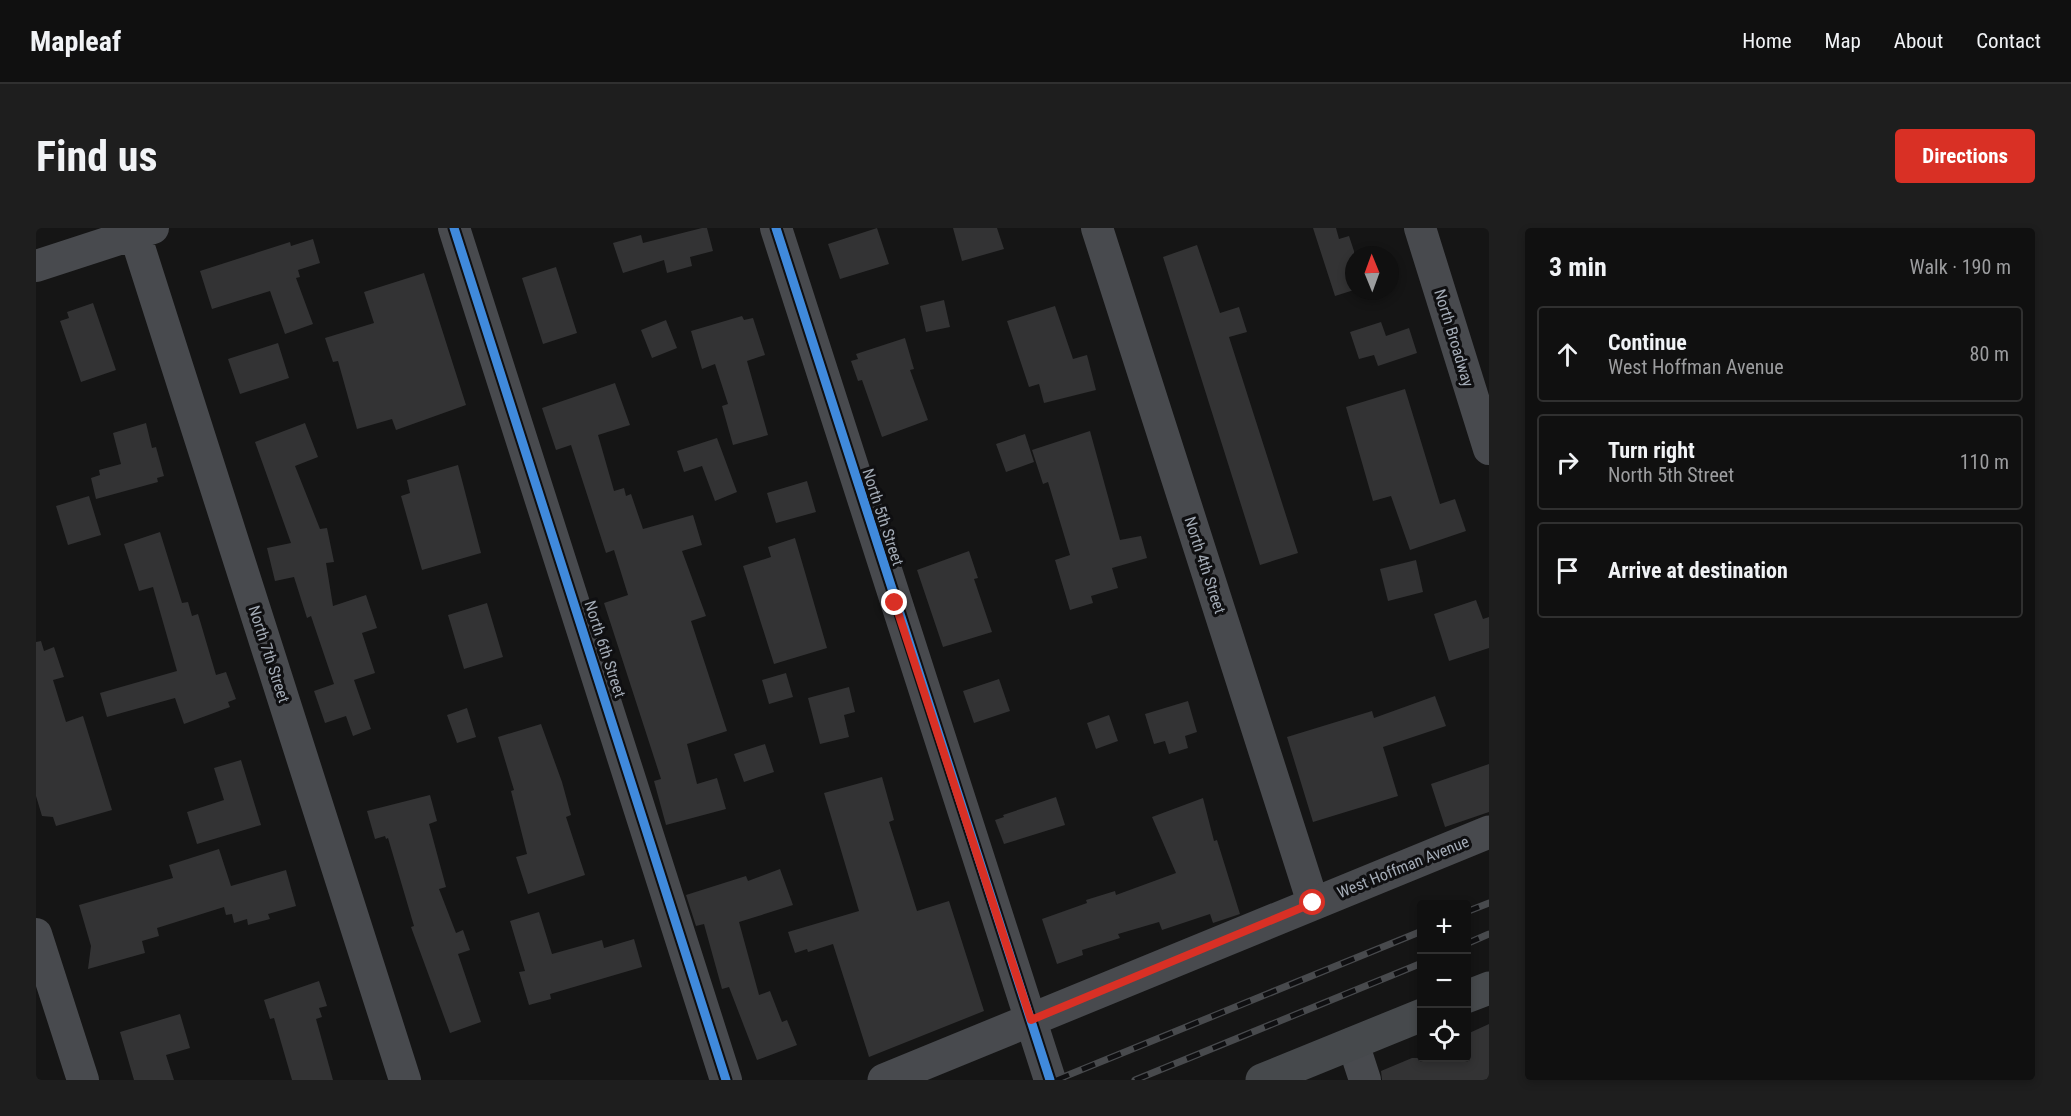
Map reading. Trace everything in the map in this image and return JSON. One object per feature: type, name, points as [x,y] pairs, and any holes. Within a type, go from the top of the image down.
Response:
[{"type":"main road","points":[[1471,995],[1489,988]]},
{"type":"main road","points":[[1262,1080],[1417,1017]]},
{"type":"street","name":"North 6th Street","points":[[454,228],[726,1080]]},
{"type":"street","name":"North 5th Street","points":[[776,228],[1050,1080]]},
{"type":"street","name":"North 4th Street","points":[[1097,228],[1313,903]]},
{"type":"street","name":"North Broadway","points":[[1420,228],[1489,449]]},
{"type":"street","points":[[36,266],[140,230]]},
{"type":"street","name":"North 7th Street","points":[[140,230],[405,1080]]},
{"type":"street","name":"West Hoffman Avenue","points":[[884,1080],[1489,832]]},
{"type":"street","points":[[36,934],[83,1080]]},
{"type":"street","points":[[1353,1043],[1365,1080]]},
{"type":"building","points":[[707,228],[713,251],[690,257],[692,266],[667,273],[664,260],[623,273],[613,243],[641,235],[643,243]]},
{"type":"building","points":[[877,228],[889,264],[840,279],[828,244]]},
{"type":"building","points":[[953,228],[997,228],[1004,249],[962,261]]},
{"type":"building","points":[[1313,228],[1336,228],[1339,239],[1349,236],[1352,246],[1345,246],[1345,293],[1335,296]]},
{"type":"building","points":[[313,239],[320,263],[298,270],[300,277],[296,278],[313,324],[285,334],[270,291],[212,309],[200,271],[290,242],[291,246]]},
{"type":"building","points":[[1197,245],[1220,313],[1239,307],[1247,332],[1229,337],[1298,553],[1260,565],[1163,257]]},
{"type":"building","points":[[556,267],[577,333],[543,344],[522,278]]},
{"type":"building","points":[[424,273],[466,405],[396,430],[392,419],[357,429],[338,361],[333,362],[325,338],[374,323],[364,292]]},
{"type":"building","points":[[944,300],[950,327],[926,332],[920,306]]},
{"type":"building","points":[[93,303],[116,370],[81,382],[60,321],[69,318],[67,312]]},
{"type":"building","points":[[1055,306],[1073,359],[1087,355],[1096,390],[1044,403],[1039,384],[1029,387],[1007,321]]},
{"type":"building","points":[[742,316],[744,320],[753,318],[765,355],[747,361],[768,435],[733,445],[722,406],[728,404],[715,364],[702,369],[691,331]]},
{"type":"building","points":[[666,320],[677,348],[652,358],[641,330]]},
{"type":"building","points":[[1381,322],[1386,336],[1409,328],[1417,353],[1378,366],[1374,355],[1359,359],[1350,332]]},
{"type":"building","points":[[905,338],[914,369],[910,370],[928,420],[882,437],[862,380],[858,381],[851,361],[858,359],[856,354]]},
{"type":"building","points":[[278,343],[289,378],[240,394],[228,359]]},
{"type":"building","points":[[615,383],[630,425],[598,435],[614,491],[624,488],[626,496],[631,494],[643,529],[693,515],[702,545],[682,551],[706,616],[691,621],[727,731],[687,744],[697,784],[717,778],[726,809],[666,825],[654,781],[661,779],[604,603],[628,595],[614,550],[606,553],[571,445],[556,450],[542,408]]},
{"type":"building","points":[[1405,389],[1440,504],[1455,499],[1466,531],[1410,550],[1391,496],[1373,501],[1346,407]]},
{"type":"building","points":[[146,423],[152,448],[156,447],[164,476],[157,478],[158,482],[96,499],[91,478],[100,475],[99,470],[121,464],[113,433]]},
{"type":"building","points":[[305,423],[318,457],[295,466],[320,529],[327,528],[334,562],[326,563],[333,606],[366,595],[377,628],[362,633],[375,673],[354,680],[371,729],[353,736],[346,716],[325,723],[314,691],[334,684],[311,616],[307,618],[294,577],[275,581],[267,548],[291,543],[255,442]]},
{"type":"building","points":[[1090,431],[1120,540],[1141,536],[1147,558],[1112,568],[1118,588],[1091,596],[1093,603],[1070,610],[1055,560],[1070,555],[1048,482],[1043,484],[1032,450]]},
{"type":"building","points":[[1025,434],[1034,462],[1006,472],[996,444]]},
{"type":"building","points":[[717,438],[737,492],[715,501],[702,466],[684,472],[677,451]]},
{"type":"building","points":[[458,465],[481,553],[422,570],[401,496],[410,493],[407,480]]},
{"type":"building","points":[[807,481],[816,512],[776,523],[767,493]]},
{"type":"building","points":[[89,496],[101,535],[68,545],[56,506]]},
{"type":"building","points":[[160,532],[182,603],[188,602],[192,616],[198,614],[216,675],[226,672],[236,699],[228,702],[230,707],[184,724],[175,698],[107,717],[100,693],[177,671],[153,587],[139,591],[124,544]]},
{"type":"building","points":[[795,538],[827,648],[774,664],[743,566],[771,557],[768,547]]},
{"type":"building","points":[[969,551],[978,578],[974,579],[992,632],[943,647],[917,570]]},
{"type":"building","points":[[1416,560],[1423,592],[1388,601],[1380,569]]},
{"type":"building","points":[[1476,600],[1483,619],[1489,617],[1489,648],[1449,661],[1434,614]]},
{"type":"building","points":[[487,603],[503,657],[464,669],[448,615]]},
{"type":"building","points":[[41,641],[44,651],[54,647],[64,677],[53,680],[66,722],[83,716],[112,810],[56,826],[53,817],[42,816],[36,796],[36,642]]},
{"type":"building","points":[[786,673],[793,697],[769,704],[762,680]]},
{"type":"building","points":[[999,679],[1010,711],[974,723],[963,691]]},
{"type":"building","points":[[849,687],[855,712],[844,715],[849,737],[820,744],[808,698]]},
{"type":"building","points":[[1435,696],[1446,726],[1383,747],[1398,796],[1313,822],[1287,737],[1372,711],[1374,718]]},
{"type":"building","points":[[1188,701],[1197,732],[1185,736],[1188,748],[1169,754],[1165,741],[1154,744],[1145,714]]},
{"type":"building","points":[[467,708],[476,737],[457,743],[447,715]]},
{"type":"building","points":[[1109,715],[1118,741],[1096,749],[1087,723]]},
{"type":"building","points":[[541,724],[562,782],[571,815],[566,817],[585,875],[528,894],[516,857],[527,854],[511,791],[514,790],[498,737]]},
{"type":"building","points":[[765,744],[774,772],[744,782],[734,754]]},
{"type":"building","points":[[241,760],[261,825],[197,844],[187,812],[224,800],[214,768]]},
{"type":"building","points":[[1489,764],[1489,812],[1445,827],[1431,784]]},
{"type":"building","points":[[882,777],[894,820],[889,822],[917,911],[949,901],[984,1011],[869,1057],[833,944],[808,952],[807,949],[795,953],[788,932],[859,911],[824,793]]},
{"type":"building","points":[[430,795],[437,821],[429,824],[446,887],[439,889],[456,933],[463,930],[470,950],[458,954],[481,1022],[450,1033],[411,927],[414,926],[388,838],[386,839],[385,836],[375,839],[367,811]]},
{"type":"building","points":[[1056,797],[1065,825],[1004,844],[995,820],[1004,817],[1003,815]]},
{"type":"building","points":[[1203,798],[1214,841],[1217,840],[1240,914],[1213,923],[1210,914],[1162,930],[1159,922],[1118,934],[1120,938],[1082,950],[1083,955],[1057,964],[1042,919],[1087,903],[1086,900],[1115,891],[1116,895],[1176,873],[1152,817]]},
{"type":"building","points":[[219,849],[231,886],[286,870],[296,906],[268,914],[270,919],[248,925],[247,919],[234,923],[232,914],[226,915],[224,907],[157,928],[159,936],[142,941],[145,953],[88,969],[91,946],[79,905],[173,878],[169,865]]},
{"type":"building","points":[[780,869],[793,905],[739,922],[759,995],[770,991],[782,1022],[787,1020],[797,1045],[757,1060],[729,987],[722,989],[704,924],[696,926],[686,895],[746,876],[748,881]]},
{"type":"building","points":[[539,912],[552,954],[602,940],[604,948],[634,939],[642,967],[550,994],[551,999],[529,1005],[519,972],[525,971],[510,921]]},
{"type":"building","points":[[319,981],[327,1006],[319,1008],[322,1017],[316,1019],[333,1080],[292,1080],[274,1018],[270,1019],[264,1000]]},
{"type":"building","points":[[180,1014],[190,1048],[166,1055],[174,1080],[134,1080],[120,1032]]},
{"type":"building","points":[[1489,1024],[1489,1080],[1382,1080],[1381,1071],[1412,1058],[1417,1058],[1417,1062],[1471,1062],[1471,1032]]},
{"type":"railway","points":[[1471,910],[1489,903]]},
{"type":"railway","points":[[1056,1080],[1417,933]]},
{"type":"railway","points":[[1471,942],[1489,934]]},
{"type":"railway","points":[[1135,1080],[1417,965]]},
{"type":"cycle path","points":[[454,228],[726,1080]]},
{"type":"cycle path","points":[[776,228],[1050,1080]]},
{"type":"route","points":[[895,603],[1031,1020],[1313,903]]}]
